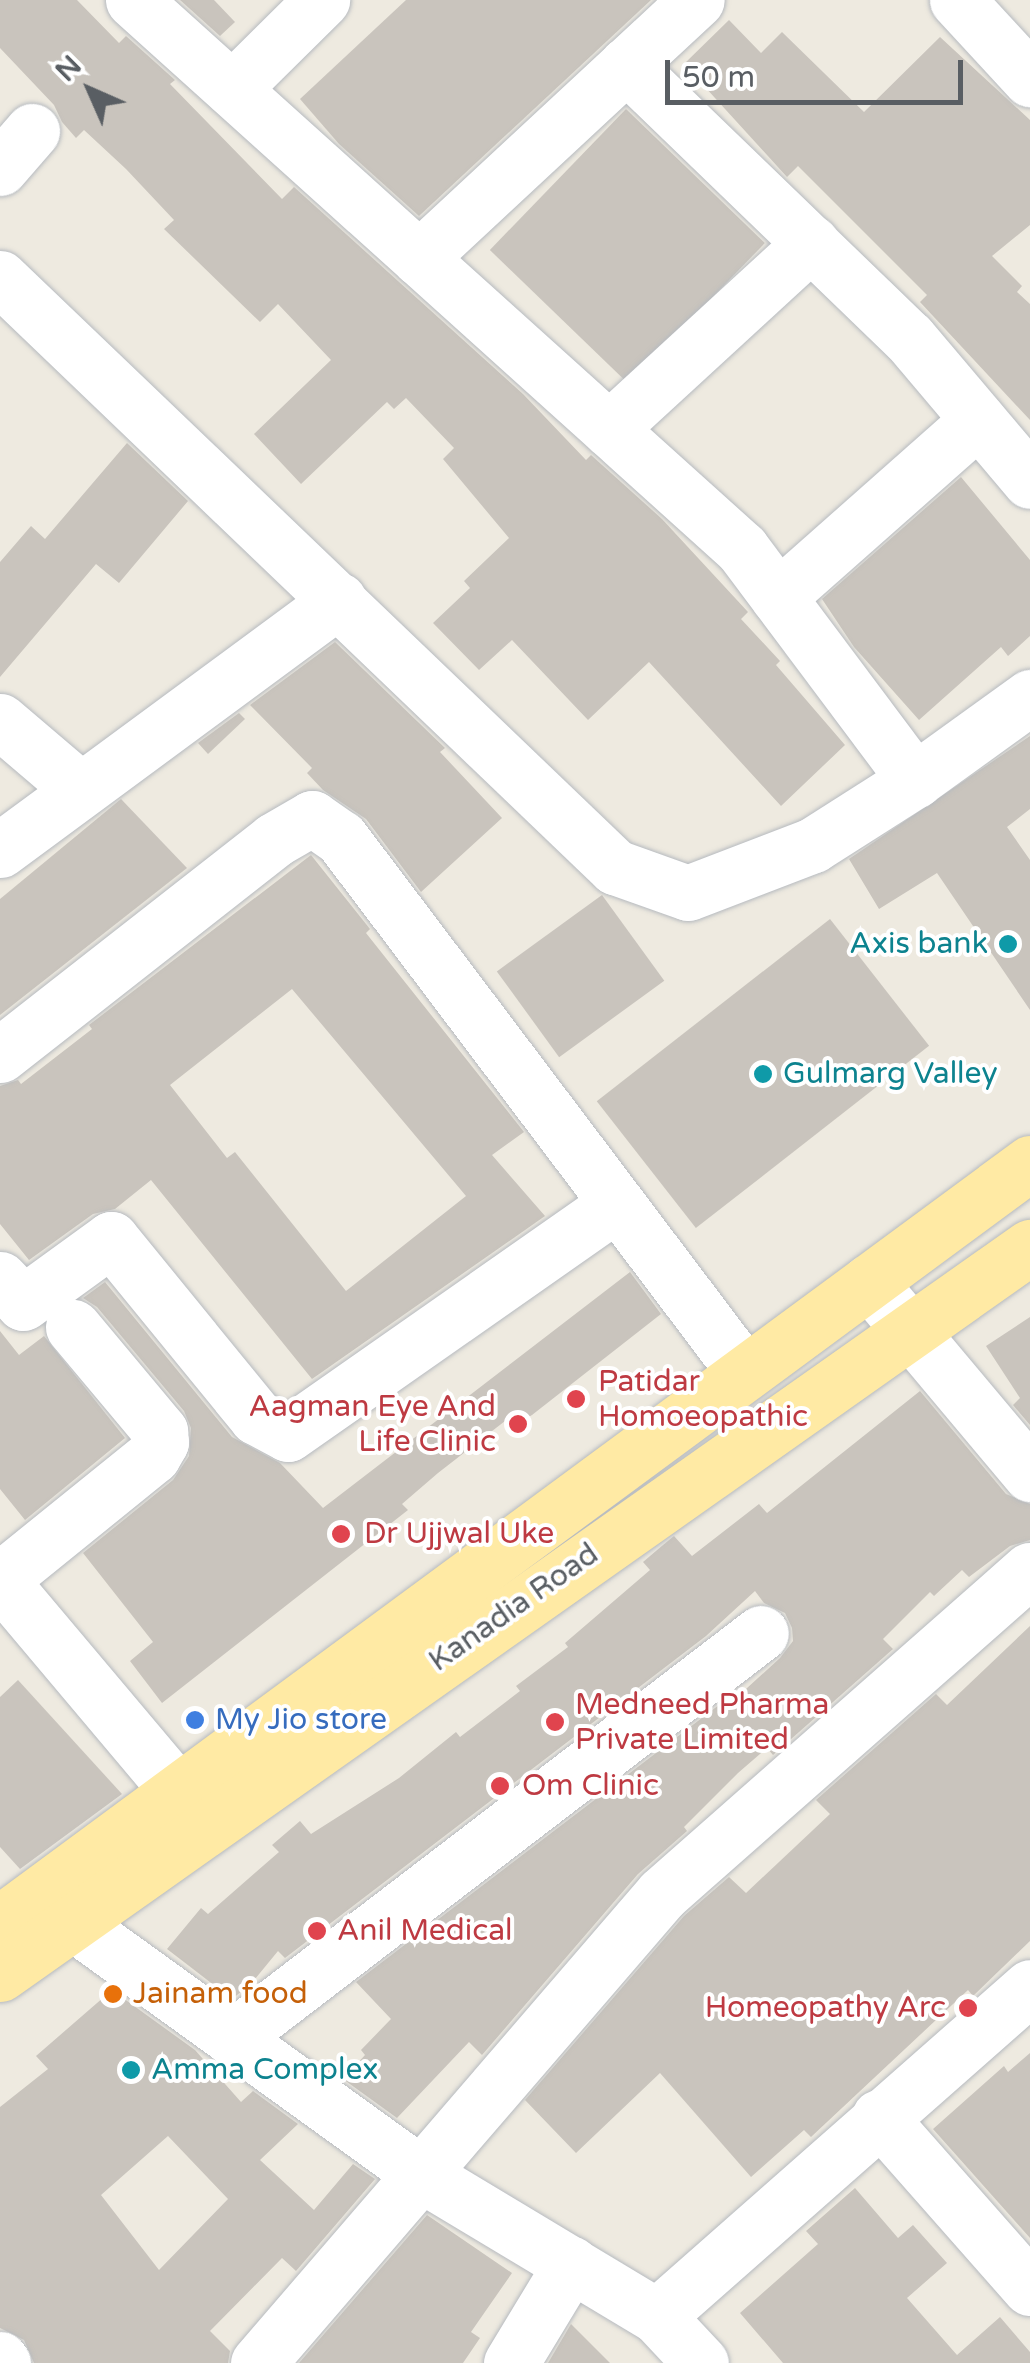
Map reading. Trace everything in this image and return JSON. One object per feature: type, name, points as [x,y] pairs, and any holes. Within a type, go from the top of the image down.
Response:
[{"type":"main road","points":[[192,1810],[745,1373],[1030,1163]]},
{"type":"main road","name":"Kanadia Road","points":[[0,1974],[36,1914],[910,1333],[1030,1247]]},
{"type":"street","points":[[133,0],[742,549],[914,780]]},
{"type":"street","points":[[232,89],[322,0]]},
{"type":"street","points":[[419,258],[697,0]]},
{"type":"street","points":[[958,0],[1030,79]]},
{"type":"street","points":[[626,66],[909,338],[1030,481]]},
{"type":"street","points":[[609,429],[811,243]]},
{"type":"street","points":[[0,278],[615,867],[688,894],[813,846],[1030,697]]},
{"type":"street","points":[[778,597],[978,420]]},
{"type":"street","points":[[0,850],[339,600]]},
{"type":"street","points":[[0,720],[81,790]]},
{"type":"street","points":[[0,1055],[274,840],[312,818],[341,838],[745,1373]]},
{"type":"street","points":[[0,1279],[24,1303],[110,1239],[256,1416],[288,1434],[617,1204]]},
{"type":"street","points":[[868,1282],[1030,1474]]},
{"type":"street","points":[[72,1327],[160,1432],[161,1442],[153,1456],[0,1580],[192,1810]]},
{"type":"street","points":[[258,2363],[662,1894],[1030,1570]]},
{"type":"street","points":[[232,2038],[761,1632]]},
{"type":"street","points":[[36,1914],[232,2038],[422,2175],[657,2316],[701,2363]]},
{"type":"street","points":[[657,2316],[1030,1986]]},
{"type":"street","points":[[879,2117],[1030,2288]]},
{"type":"street","points":[[511,2363],[571,2264]]},
{"type":"building","points":[[0,0],[77,0],[119,43],[126,36],[175,80],[170,84],[282,199],[294,187],[523,394],[586,460],[591,455],[662,519],[748,612],[741,619],[780,661],[776,665],[845,745],[781,806],[649,662],[588,720],[512,640],[479,670],[433,623],[470,588],[464,581],[509,538],[443,459],[454,448],[406,398],[394,409],[387,402],[301,484],[254,434],[331,360],[278,304],[260,322],[164,229],[174,220],[126,169],[84,130],[76,138],[54,105],[0,48]]},
{"type":"building","points":[[180,0],[214,0],[235,22],[220,36]]},
{"type":"building","points":[[406,0],[651,0],[419,216],[339,144],[300,99]]},
{"type":"building","points":[[729,20],[761,53],[782,32],[864,112],[940,37],[1030,120],[1030,225],[992,256],[1022,286],[1017,292],[1030,304],[1030,420],[920,302],[927,295],[798,166],[787,177],[684,64]]},
{"type":"building","points":[[626,109],[765,243],[629,384],[490,250]]},
{"type":"building","points":[[127,443],[188,501],[119,583],[96,564],[0,677],[0,562],[31,526],[45,539]]},
{"type":"building","points":[[961,477],[1030,560],[1030,636],[1008,656],[1001,647],[919,720],[854,647],[822,599]]},
{"type":"building","points":[[335,642],[445,748],[440,752],[502,818],[421,892],[366,819],[323,790],[307,773],[312,768],[250,705]]},
{"type":"building","points":[[239,713],[245,719],[208,754],[198,743]]},
{"type":"building","points":[[1030,736],[1030,809],[1007,827],[1030,860],[1030,1010],[937,873],[879,909],[849,859]]},
{"type":"building","points":[[121,799],[187,868],[0,1015],[0,899]]},
{"type":"building","points":[[311,855],[370,929],[366,933],[524,1132],[492,1155],[545,1216],[312,1379],[151,1180],[115,1209],[93,1214],[29,1260],[0,1224],[0,1086],[18,1080],[21,1084],[92,1029],[89,1025]],"holes":[[[292,989],[466,1196],[346,1291],[235,1152],[227,1158],[170,1085]]]},
{"type":"building","points":[[602,895],[664,981],[559,1057],[497,971]]},
{"type":"building","name":"Gulmarg Valley","points":[[830,919],[929,1046],[696,1228],[597,1101]]},
{"type":"building","points":[[630,1272],[661,1314],[532,1415],[510,1428],[505,1421],[438,1473],[402,1504],[408,1510],[162,1703],[130,1661],[153,1642],[83,1553],[173,1480],[189,1456],[191,1428],[184,1411],[97,1307],[83,1298],[105,1282],[232,1437],[280,1463],[323,1508]]},
{"type":"building","points":[[1030,1317],[1030,1425],[1013,1405],[1020,1398],[986,1346]]},
{"type":"building","points":[[0,1331],[19,1355],[44,1336],[125,1438],[25,1520],[0,1489]]},
{"type":"building","points":[[920,1391],[1006,1494],[1030,1504],[1030,1540],[1010,1546],[969,1577],[962,1570],[934,1596],[930,1592],[883,1639],[893,1649],[773,1755],[767,1748],[738,1773],[684,1827],[687,1831],[638,1874],[482,2055],[469,2042],[397,2118],[343,2079],[365,2055],[361,2050],[391,2019],[356,1982],[732,1695],[735,1699],[793,1641],[785,1613],[764,1603],[755,1591],[706,1636],[285,1958],[278,1951],[251,1984],[232,1999],[167,1949],[201,1908],[208,1914],[279,1852],[272,1845],[300,1821],[311,1834],[399,1778],[456,1732],[460,1737],[520,1691],[516,1686],[568,1647],[565,1643],[650,1570],[643,1562],[674,1536],[692,1556],[759,1504],[767,1513]]},
{"type":"building","points":[[1030,1626],[1030,1941],[973,1996],[968,1990],[811,2137],[804,2130],[751,2177],[660,2073],[576,2153],[525,2100],[684,1916],[729,1877],[746,1893],[830,1814],[816,1800],[936,1694],[947,1705]]},
{"type":"building","points":[[18,1680],[122,1794],[20,1869],[0,1847],[0,1697]]},
{"type":"building","points":[[112,1990],[195,2050],[241,2102],[253,2091],[298,2124],[260,2160],[314,2210],[353,2164],[375,2179],[296,2271],[282,2258],[210,2331],[230,2351],[228,2363],[34,2363],[24,2340],[0,2328],[0,2107],[48,2069],[36,2056]],"holes":[[[168,2136],[228,2199],[159,2270],[101,2195]]]},
{"type":"building","points":[[1030,2053],[1030,2238],[933,2129],[1004,2066],[1008,2072]]},
{"type":"building","points":[[855,2188],[898,2238],[913,2225],[947,2263],[907,2298],[957,2355],[1000,2317],[1030,2352],[1030,2363],[783,2363],[740,2313],[818,2244],[806,2231]]},
{"type":"building","points":[[427,2215],[512,2273],[471,2332],[480,2338],[463,2363],[299,2363]]},
{"type":"building","points":[[571,2324],[610,2363],[548,2363]]},
{"type":"place","name":"Axis bank","points":[[1008,944]]},
{"type":"place","name":"Gulmarg Valley","points":[[763,1074]]},
{"type":"place","name":"Patidar Homoeopathic","points":[[576,1399]]},
{"type":"place","name":"Aagman Eye And Life Clinic","points":[[518,1424]]},
{"type":"place","name":"Dr Ujjwal Uke","points":[[341,1534]]},
{"type":"place","name":"My Jio store","points":[[195,1720]]},
{"type":"place","name":"Medneed Pharma Private Limited","points":[[555,1722]]},
{"type":"place","name":"Om Clinic","points":[[500,1786]]},
{"type":"place","name":"Anil Medical","points":[[317,1931]]},
{"type":"place","name":"Jainam food","points":[[113,1994]]},
{"type":"place","name":"Homeopathy Arc","points":[[968,2008]]},
{"type":"place","name":"Amma Complex","points":[[131,2070]]}]
